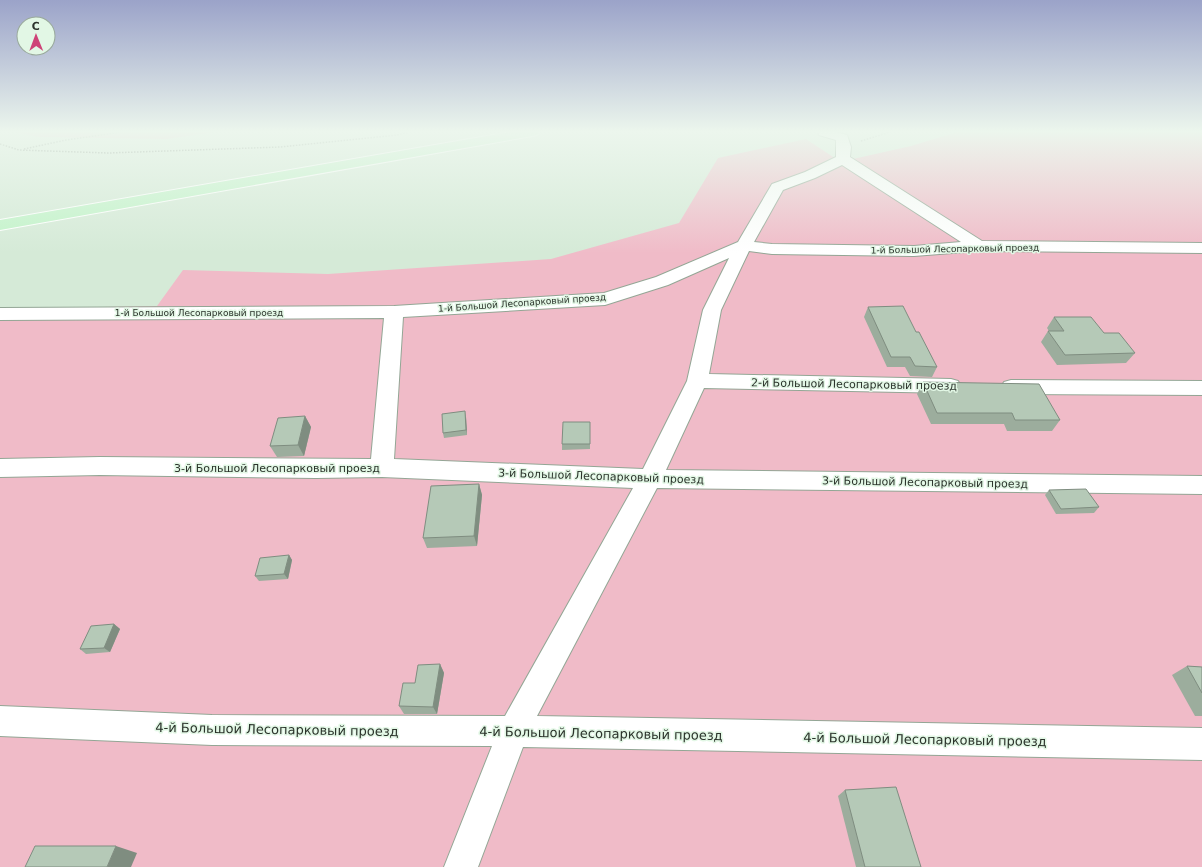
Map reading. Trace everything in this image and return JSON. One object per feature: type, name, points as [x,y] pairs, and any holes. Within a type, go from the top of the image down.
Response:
[{"type":"main road","points":[[0,225],[301,172]]},
{"type":"lane","points":[[461,867],[513,731],[650,479],[697,380],[712,310],[733,265],[777,187],[814,172]]},
{"type":"lane","points":[[871,172],[978,246]]},
{"type":"lane","name":"1-й Большой Лесопарковый проезд","points":[[0,314],[394,312],[605,299],[662,281],[744,245],[772,249],[914,251],[978,246],[1202,248]]},
{"type":"lane","points":[[382,468],[394,312]]},
{"type":"lane","name":"2-й Большой Лесопарковый проезд","points":[[697,380],[981,386],[1202,388]]},
{"type":"lane","name":"3-й Большой Лесопарковый проезд","points":[[0,468],[100,466],[316,470],[382,468],[650,479],[1202,485]]},
{"type":"lane","name":"4-й Большой Лесопарковый проезд","points":[[0,720],[212,730],[513,731],[1202,744]]},
{"type":"shaded area","points":[[709,172],[856,172],[969,247],[1202,250],[1202,867],[0,867],[0,309],[157,306],[183,270],[328,274],[551,259],[679,223]]},
{"type":"shaded area","points":[[874,172],[1202,172],[1202,243],[983,242]]},
{"type":"building","points":[[903,306],[916,332],[919,332],[937,367],[915,366],[910,357],[891,357],[868,307]]},
{"type":"building","points":[[1054,317],[1091,317],[1104,333],[1119,333],[1135,353],[1065,355],[1048,331],[1064,331]]},
{"type":"building","points":[[923,382],[1039,384],[1060,420],[1015,420],[1012,413],[937,413]]},
{"type":"building","points":[[465,411],[466,430],[443,433],[442,414]]},
{"type":"building","points":[[305,416],[298,445],[270,446],[278,418]]},
{"type":"building","points":[[563,422],[590,422],[590,444],[562,444]]},
{"type":"building","points":[[479,484],[474,536],[423,538],[431,486]]},
{"type":"building","points":[[1086,489],[1099,507],[1061,509],[1049,490]]},
{"type":"building","points":[[289,555],[284,574],[255,576],[260,558]]},
{"type":"building","points":[[114,624],[104,648],[80,649],[91,626]]},
{"type":"building","points":[[440,664],[433,707],[399,706],[403,683],[415,683],[418,665]]},
{"type":"building","points":[[1187,666],[1202,667],[1202,693]]},
{"type":"building","points":[[896,787],[921,867],[865,867],[845,790]]},
{"type":"building","points":[[35,846],[116,846],[107,867],[25,867]]}]
